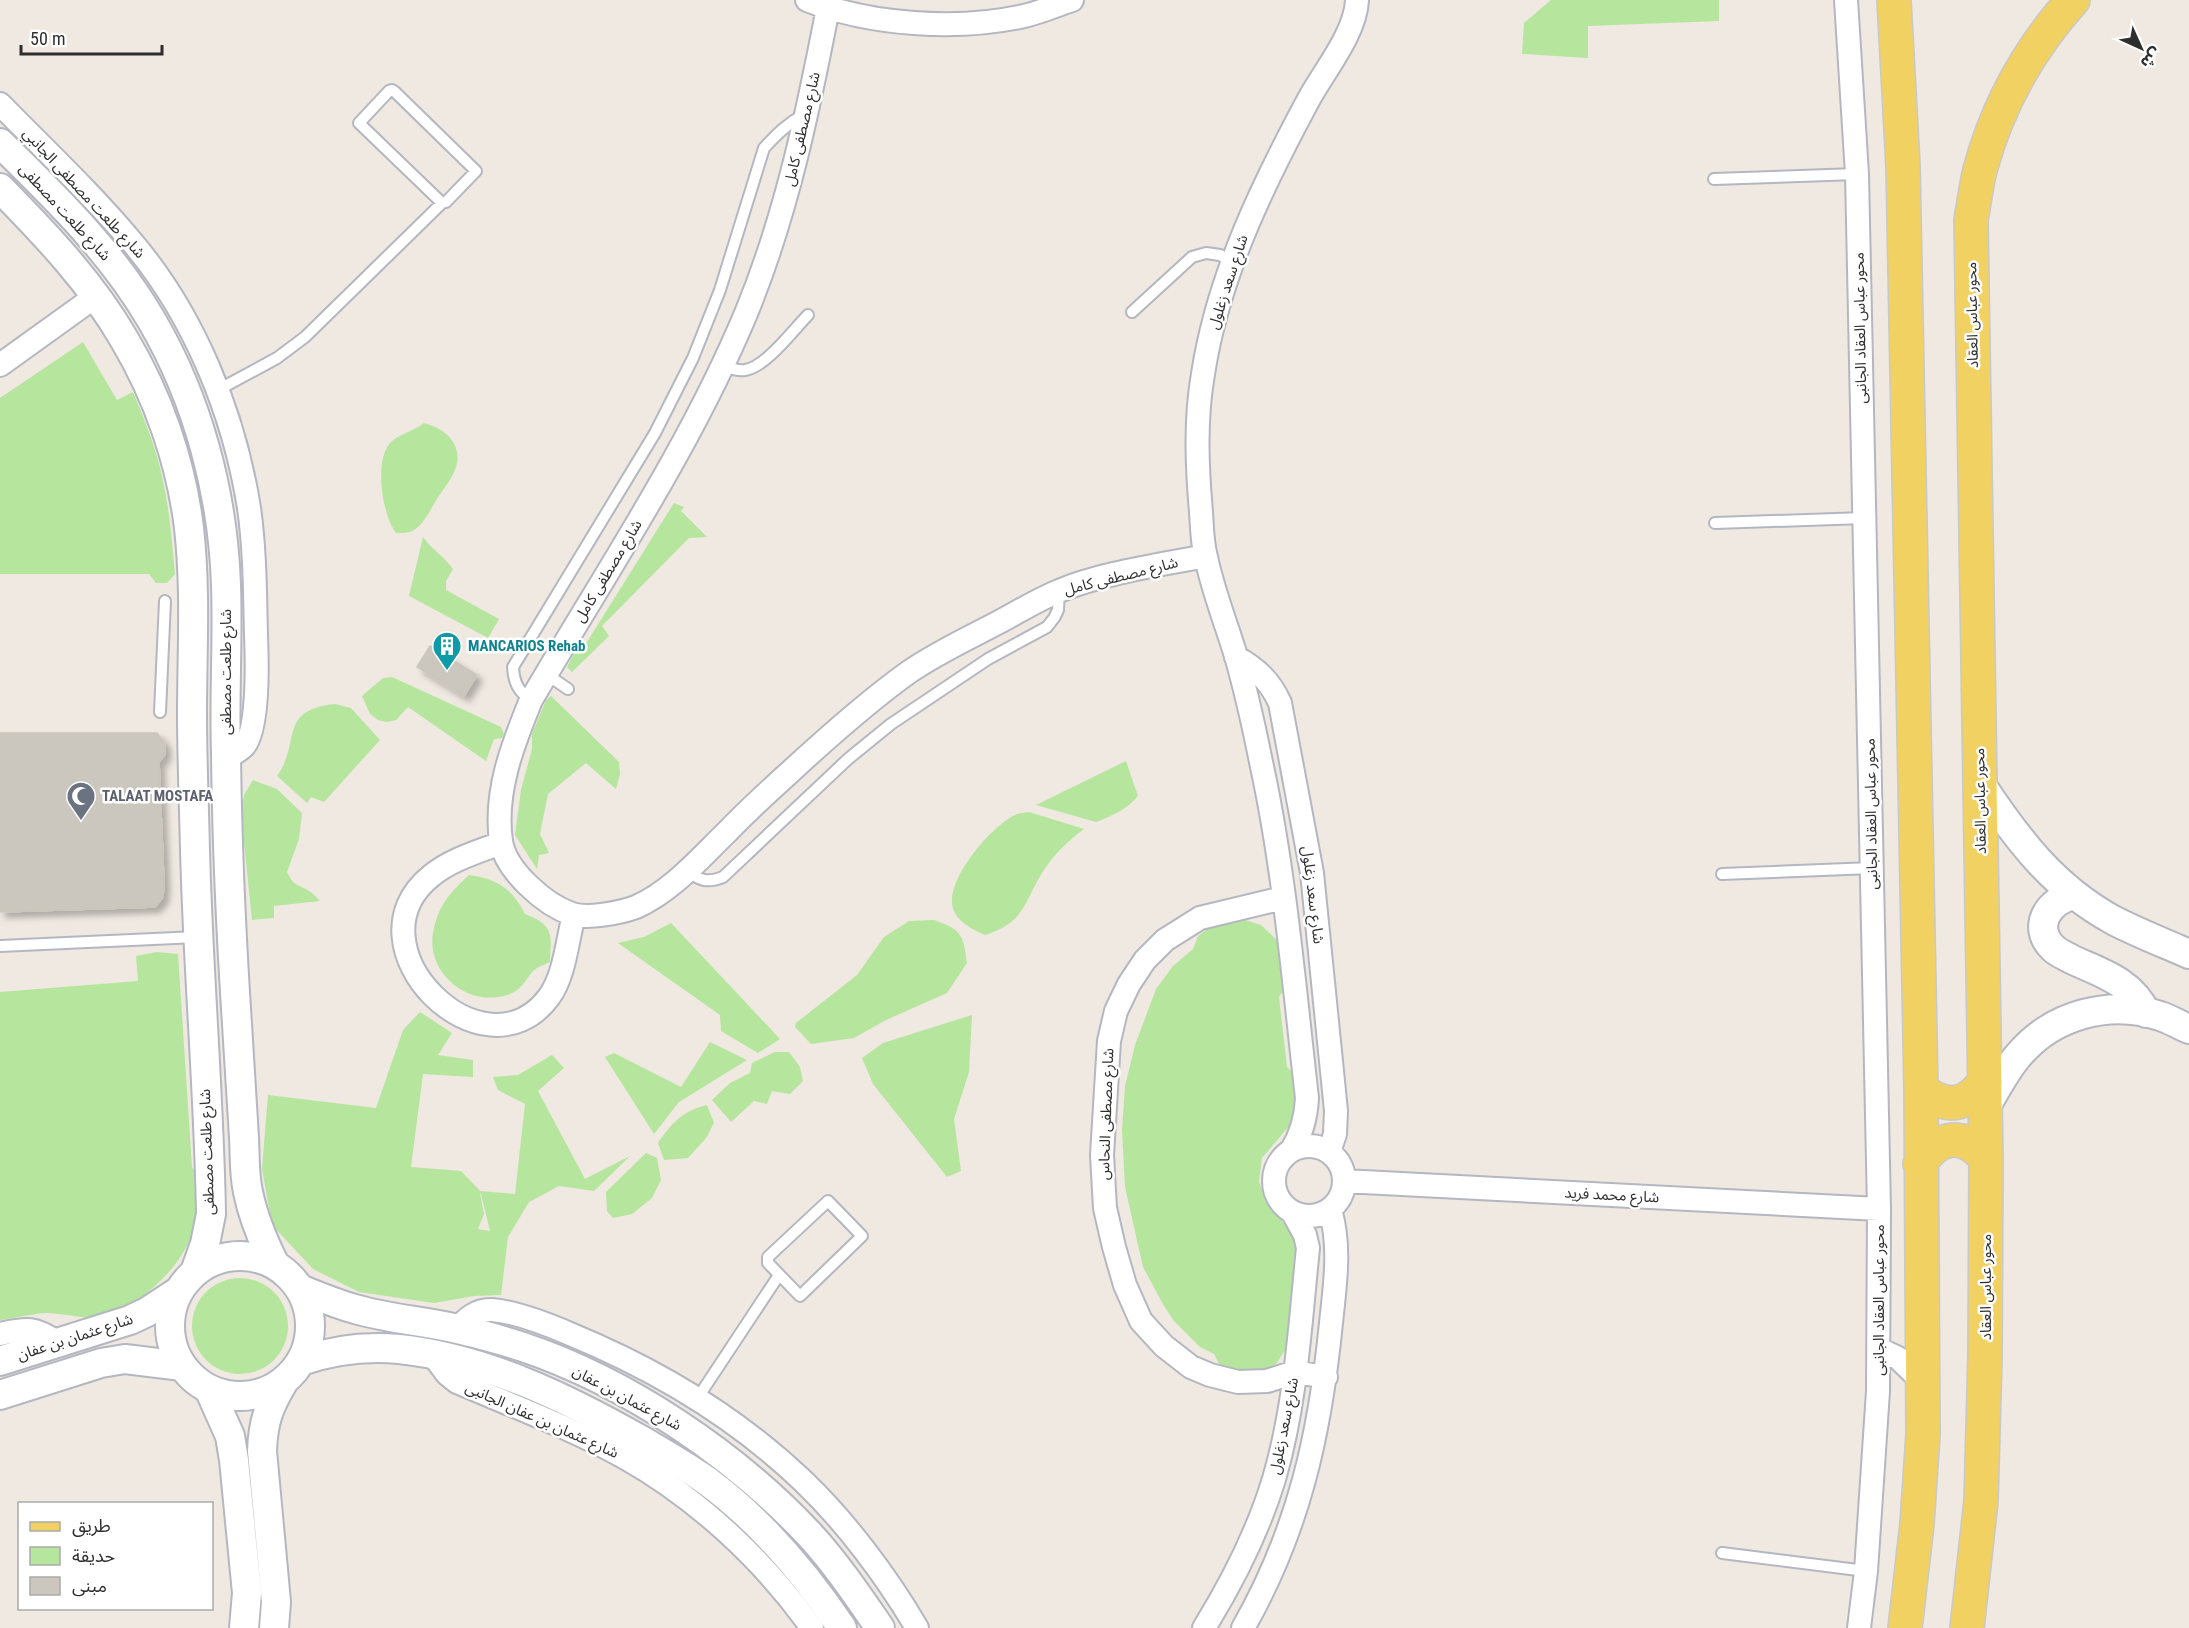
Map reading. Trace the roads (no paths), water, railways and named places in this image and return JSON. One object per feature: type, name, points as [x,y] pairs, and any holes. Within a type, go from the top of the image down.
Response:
[{"type":"main road","points":[[1894,0],[1904,178],[1921,1089],[1923,1382],[1923,1434],[1917,1524],[1905,1628]]},
{"type":"main road","name":"محور عباس العقاد","points":[[1968,1628],[1981,1501],[1985,1356],[1986,1159],[1971,220],[1980,170],[1998,116],[2024,65],[2073,0]]},
{"type":"main road","points":[[1921,1089],[1933,1098],[1947,1103],[1963,1101],[1976,1094],[1985,1094]]},
{"type":"main road","points":[[1920,1164],[1929,1149],[1944,1141],[1952,1140],[1960,1140],[1976,1146],[1986,1159]]},
{"type":"street","points":[[807,0],[866,18],[921,23],[985,22],[1023,8],[1072,0]]},
{"type":"street","name":"شارع سعد زغلول","points":[[1291,1150],[1300,1137],[1304,1124],[1307,1098],[1283,898],[1261,763],[1236,657],[1205,556],[1196,464],[1202,376],[1214,317],[1233,262],[1254,207],[1347,32],[1357,7],[1357,0]]},
{"type":"street","name":"محور عباس العقاد الجانبى","points":[[1846,0],[1857,174],[1879,1209],[1878,1402],[1866,1571],[1859,1628]]},
{"type":"street","name":"شارع مصطفى كامل","points":[[828,8],[808,112],[786,199],[747,310],[684,441],[531,700],[509,758],[500,814],[501,843],[513,866],[530,887],[550,903],[574,915],[605,915],[635,907],[662,891],[688,871],[805,758],[910,671],[1059,591],[1096,579],[1205,556]]},
{"type":"street","name":"شارع طلعت مصطفى الجانبي","points":[[0,104],[104,210],[145,259],[181,313],[200,351],[236,448],[252,538],[257,660],[254,724],[244,746],[226,759]]},
{"type":"street","name":"شارع طلعت مصطفى","points":[[0,143],[63,204],[107,255],[127,283],[168,350],[198,425],[210,465],[218,510],[226,583],[228,886],[244,1166],[253,1214],[275,1265]]},
{"type":"street","name":"شارع طلعت مصطفى","points":[[0,188],[40,228],[81,275],[124,338],[153,396],[176,464],[189,527],[194,600],[192,714],[197,937],[211,1214],[205,1244],[187,1281]]},
{"type":"street","points":[[0,365],[96,296]]},
{"type":"street","name":"شارع سعد زغلول","points":[[1236,657],[1253,667],[1268,681],[1280,703],[1312,873],[1336,1111],[1335,1134],[1329,1152]]},
{"type":"street","points":[[1980,783],[2020,841],[2040,864],[2075,895],[2115,921],[2189,954]]},
{"type":"street","points":[[501,843],[444,866],[429,877],[416,892],[408,909],[403,928],[409,960],[425,988],[441,1004],[459,1016],[480,1023],[502,1026],[534,1012],[547,1000],[557,985],[574,915]]},
{"type":"street","points":[[2075,895],[2066,896],[2050,907],[2044,924],[2048,941],[2060,953],[2122,983],[2136,996],[2146,1012]]},
{"type":"street","name":"شارع مصطفى النحاس","points":[[1283,898],[1200,918],[1165,940],[1145,960],[1129,984],[1116,1011],[1109,1041],[1102,1155],[1105,1208],[1114,1248],[1125,1285],[1141,1321],[1173,1353],[1191,1367],[1209,1375],[1238,1382],[1257,1382],[1295,1372]]},
{"type":"street","points":[[1985,1094],[2029,1044],[2055,1025],[2077,1016],[2116,1009],[2146,1012],[2189,1029]]},
{"type":"street","points":[[1304,1146],[1317,1147],[1329,1152],[1337,1160],[1342,1170],[1344,1181],[1338,1201],[1330,1209],[1318,1215],[1305,1217],[1284,1207],[1274,1189],[1276,1168],[1282,1158],[1291,1150],[1304,1146]]},
{"type":"street","name":"شارع محمد فريد","points":[[1344,1181],[1879,1209]]},
{"type":"street","name":"شارع سعد زغلول","points":[[1243,1628],[1278,1560],[1305,1480],[1326,1377],[1337,1252],[1330,1209]]},
{"type":"street","name":"شارع سعد زغلول","points":[[1204,1628],[1223,1597],[1256,1530],[1274,1478],[1287,1426],[1308,1248],[1305,1235],[1293,1213]]},
{"type":"street","points":[[274,1628],[276,1602],[262,1434],[268,1410],[293,1371],[308,1344],[310,1325],[308,1306],[300,1289],[289,1275],[275,1265],[255,1257],[234,1256],[213,1261],[187,1281],[172,1309],[170,1329],[173,1348],[182,1366],[194,1380],[209,1389],[235,1396],[261,1393],[293,1371]]},
{"type":"street","name":"شارع عثمان بن عفان","points":[[0,1361],[130,1320],[147,1312],[187,1281]]},
{"type":"street","name":"شارع عثمان بن عفان","points":[[300,1289],[355,1310],[457,1329],[524,1348],[572,1367],[624,1393],[689,1431],[766,1491],[810,1535],[880,1628]]},
{"type":"street","points":[[457,1329],[466,1319],[478,1312],[491,1310],[531,1319],[609,1350],[697,1399],[756,1440],[804,1481],[855,1540],[917,1628]]},
{"type":"street","points":[[0,1334],[20,1329],[37,1330],[58,1343]]},
{"type":"street","name":"شارع عثمان بن عفان","points":[[293,1371],[322,1354],[348,1349],[399,1349],[432,1354],[483,1368],[543,1390],[609,1422],[707,1481],[746,1514],[782,1550],[842,1628]]},
{"type":"street","points":[[1879,1349],[1898,1358],[1923,1382]]},
{"type":"street","name":"شارع عثمان بن عفان الجانبى","points":[[432,1354],[447,1374],[457,1382],[569,1430],[624,1457],[676,1491],[724,1529],[746,1551],[812,1628]]},
{"type":"street","points":[[0,1395],[101,1363],[125,1359],[182,1366]]},
{"type":"street","points":[[1295,1372],[1326,1377]]},
{"type":"street","points":[[209,1389],[230,1436],[234,1460],[247,1593],[244,1628]]},
{"type":"lane","points":[[216,391],[267,364],[305,338],[476,171],[395,92],[389,91],[359,123],[442,203]]},
{"type":"lane","points":[[531,700],[520,692],[514,680],[513,667],[655,433],[693,358],[720,290],[765,148],[784,127],[808,112]]},
{"type":"lane","points":[[1714,179],[1857,174]]},
{"type":"lane","points":[[1132,312],[1192,257],[1206,253],[1220,255],[1233,262]]},
{"type":"lane","points":[[722,365],[734,370],[754,367],[763,361],[808,315]]},
{"type":"lane","points":[[1716,523],[1864,518]]},
{"type":"lane","points":[[688,871],[699,879],[711,882],[723,877],[840,766],[891,724],[988,659],[1047,627],[1058,610],[1059,591]]},
{"type":"lane","points":[[160,712],[165,601]]},
{"type":"lane","points":[[546,674],[568,689]]},
{"type":"lane","points":[[1722,874],[1873,868]]},
{"type":"lane","points":[[0,946],[197,937]]},
{"type":"lane","points":[[827,1201],[862,1235],[801,1295],[779,1275],[768,1263],[768,1257],[827,1201]]},
{"type":"lane","points":[[697,1399],[779,1275]]},
{"type":"lane","points":[[1722,1553],[1866,1571]]},
{"type":"place","name":"MANCARIOS Rehab","points":[[447,672]]},
{"type":"place","name":"TALAAT MOSTAFA","points":[[81,822]]}]
